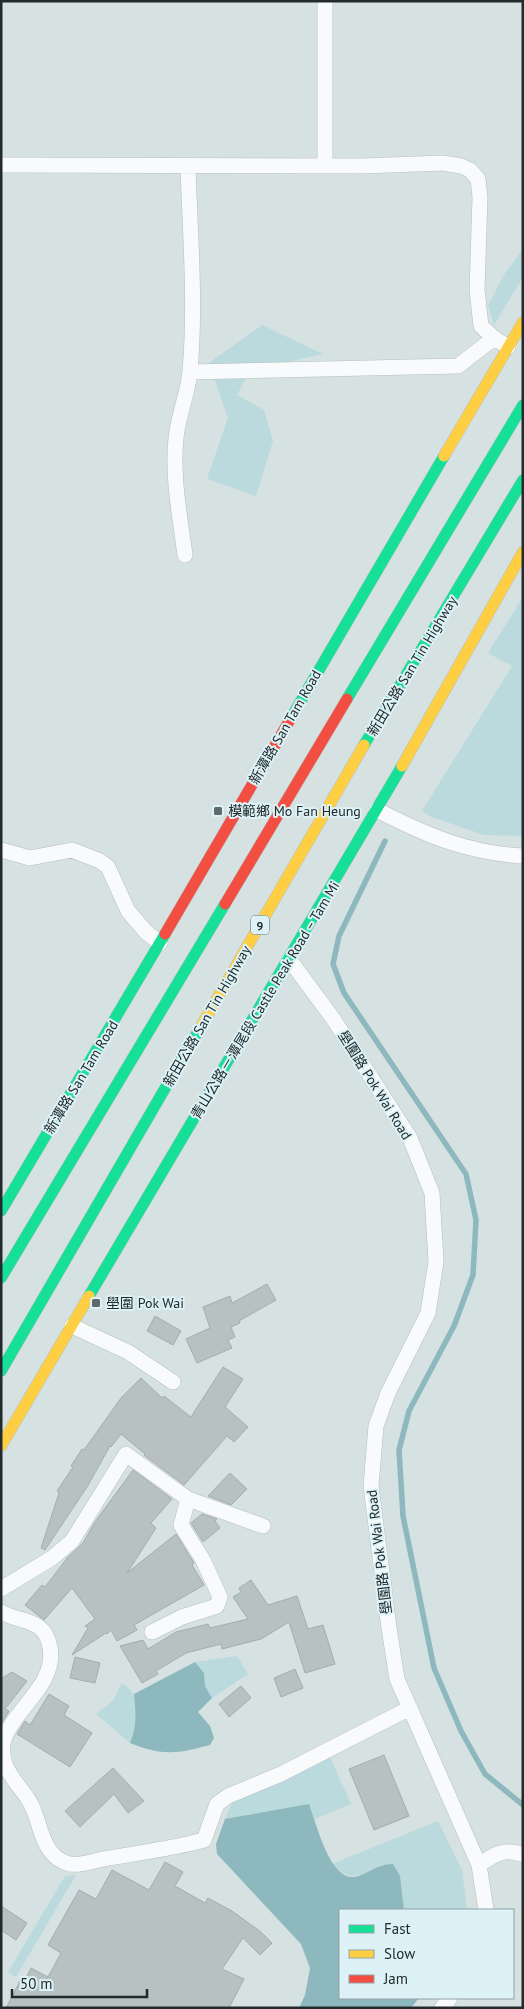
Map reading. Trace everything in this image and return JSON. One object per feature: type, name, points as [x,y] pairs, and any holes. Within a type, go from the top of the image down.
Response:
[{"type":"main road","name":"新潭路 San Tam Road","points":[[1,1211],[523,322]]},
{"type":"main road","points":[[1,1278],[523,405]]},
{"type":"main road","name":"新田公路 San Tin Highway","points":[[1,1371],[373,729],[523,480]]},
{"type":"main road","name":"青山公路－潭尾段 Castle Peak Road – Tam Mi","points":[[1,1446],[377,810],[523,552]]},
{"type":"street","points":[[325,166],[326,1]]},
{"type":"street","points":[[1,165],[325,166],[443,163],[470,170],[478,180],[480,197],[478,290],[481,326],[508,347]]},
{"type":"street","points":[[185,556],[176,480],[176,437],[186,399],[190,372],[192,322],[188,166]]},
{"type":"street","points":[[190,372],[458,366],[494,338]]},
{"type":"street","points":[[377,810],[421,832],[464,847],[495,854],[523,856]]},
{"type":"street","points":[[1,850],[30,858],[72,850],[100,861],[108,867],[128,911],[146,932],[160,943]]},
{"type":"street","name":"壆圍路 Pok Wai Road","points":[[289,959],[334,1020],[410,1138],[432,1194],[436,1262],[428,1313],[388,1394],[376,1426],[371,1486],[397,1679],[479,1864],[486,1909]]},
{"type":"street","points":[[72,1326],[128,1352],[173,1382]]},
{"type":"street","points":[[1,1589],[52,1558],[72,1541],[126,1454],[188,1499],[262,1526]]},
{"type":"street","points":[[152,1632],[182,1617],[217,1606],[220,1597],[203,1560],[181,1525],[188,1499]]},
{"type":"street","points":[[1,1612],[35,1623],[44,1632],[50,1647],[48,1672],[8,1732],[1,1752],[7,1772],[36,1812],[48,1848],[56,1857],[69,1864],[86,1863],[180,1847],[204,1840],[217,1804],[228,1796],[281,1774],[410,1708]]},
{"type":"street","points":[[479,1864],[495,1854],[513,1850],[523,1855]]},
{"type":"shaded area","points":[[523,249],[523,277],[494,325],[488,306],[505,273]]},
{"type":"shaded area","points":[[262,325],[323,354],[250,370],[237,395],[264,410],[273,441],[256,496],[207,479],[228,418],[209,363]]},
{"type":"shaded area","points":[[523,597],[523,836],[484,835],[432,817],[422,811],[512,666],[488,653]]},
{"type":"shaded area","points":[[237,1656],[248,1674],[212,1698],[205,1686],[204,1673],[195,1662]]},
{"type":"shaded area","points":[[195,1662],[204,1673],[205,1686],[212,1698],[198,1712],[210,1726],[214,1738],[210,1745],[179,1752],[161,1752],[130,1743],[135,1719],[134,1694]]},
{"type":"shaded area","points":[[122,1683],[133,1693],[137,1706],[134,1732],[130,1743],[96,1714],[113,1701]]},
{"type":"shaded area","points":[[330,1757],[351,1804],[315,1819],[309,1804],[225,1819],[232,1803],[239,1796]]},
{"type":"shaded area","points":[[309,1804],[330,1859],[337,1869],[345,1875],[353,1877],[381,1866],[393,1864],[400,1876],[404,1909],[339,1909],[339,1999],[418,1999],[411,2008],[299,2008],[305,1995],[310,1968],[301,1944],[217,1854],[216,1844],[225,1819]]},
{"type":"shaded area","points":[[438,1821],[462,1870],[467,1909],[404,1909],[400,1877],[384,1864],[351,1876],[345,1874],[332,1864]]},
{"type":"shaded area","points":[[76,1875],[16,1977],[8,1972],[65,1876]]},
{"type":"building","points":[[267,1284],[276,1300],[231,1327],[235,1337],[228,1340],[232,1348],[197,1363],[186,1339],[210,1328],[203,1307],[230,1296],[232,1303]]},
{"type":"building","points":[[155,1316],[181,1331],[173,1345],[147,1331]]},
{"type":"building","points":[[223,1367],[243,1379],[225,1407],[248,1427],[234,1442],[227,1436],[184,1485],[144,1455],[121,1434],[110,1446],[87,1487],[45,1550],[41,1548],[59,1493],[57,1491],[73,1467],[71,1466],[121,1398],[141,1378],[162,1398],[164,1396],[191,1417]]},
{"type":"building","points":[[133,1470],[172,1499],[151,1523],[156,1528],[127,1573],[176,1534],[194,1563],[192,1565],[204,1585],[134,1625],[137,1630],[117,1641],[111,1630],[72,1655],[88,1628],[85,1626],[95,1619],[72,1588],[44,1620],[25,1605],[42,1585],[45,1587],[68,1557],[83,1543],[95,1522]]},
{"type":"building","points":[[230,1473],[247,1489],[231,1505],[208,1496]]},
{"type":"building","points":[[202,1514],[217,1519],[215,1521],[220,1528],[203,1542],[191,1523]]},
{"type":"building","points":[[251,1580],[268,1605],[297,1596],[308,1629],[323,1625],[335,1664],[305,1673],[289,1622],[261,1639],[222,1649],[221,1644],[186,1653],[156,1671],[158,1674],[142,1683],[120,1646],[143,1640],[148,1649],[176,1632],[208,1624],[210,1628],[248,1619],[233,1597],[241,1592],[239,1588]]},
{"type":"building","points":[[75,1657],[100,1663],[95,1683],[70,1678]]},
{"type":"building","points":[[295,1669],[303,1688],[281,1697],[274,1678]]},
{"type":"building","points":[[12,1672],[27,1681],[5,1709],[9,1711],[1,1724],[1,1679]]},
{"type":"building","points":[[241,1686],[251,1698],[229,1717],[219,1704]]},
{"type":"building","points":[[49,1694],[69,1706],[64,1715],[92,1733],[70,1767],[17,1734],[25,1721],[30,1725]]},
{"type":"building","points":[[384,1755],[409,1816],[374,1830],[349,1769]]},
{"type":"building","points":[[113,1768],[144,1801],[128,1813],[114,1794],[80,1827],[65,1811]]},
{"type":"building","points":[[165,1862],[183,1872],[175,1886],[205,1903],[208,1898],[232,1911],[261,1932],[272,1943],[260,1955],[243,1938],[222,1969],[244,1979],[229,2008],[6,2008],[22,1977],[26,1978],[31,1968],[48,1977],[61,1953],[48,1945],[79,1890],[96,1899],[112,1870],[149,1890]]},
{"type":"building","points":[[1,1906],[27,1923],[16,1940],[1,1930]]},
{"type":"waterway","points":[[385,841],[339,936],[333,964],[344,993],[466,1174],[476,1220],[473,1275],[454,1326],[409,1411],[399,1450],[403,1516],[434,1668],[461,1731],[485,1774],[523,1805]]},
{"type":"traffic: fast","points":[[347,699],[523,405]]},
{"type":"traffic: fast","points":[[291,718],[444,456]]},
{"type":"traffic: fast","points":[[364,745],[523,480]]},
{"type":"traffic: fast","points":[[89,1296],[402,766]]},
{"type":"traffic: fast","points":[[1,1278],[225,904]]},
{"type":"traffic: fast","points":[[1,1211],[165,934]]},
{"type":"traffic: fast","points":[[1,1371],[200,1028]]},
{"type":"traffic: slow","points":[[444,456],[523,322]]},
{"type":"traffic: slow","points":[[402,766],[523,552]]},
{"type":"traffic: slow","points":[[200,1028],[364,745]]},
{"type":"traffic: slow","points":[[1,1446],[89,1296]]},
{"type":"traffic: jam","points":[[225,904],[347,699]]},
{"type":"traffic: jam","points":[[165,934],[291,718]]},
{"type":"place","name":"模範鄉 Mo Fan Heung","points":[[218,811]]},
{"type":"place","name":"壆圍 Pok Wai","points":[[96,1303]]}]
